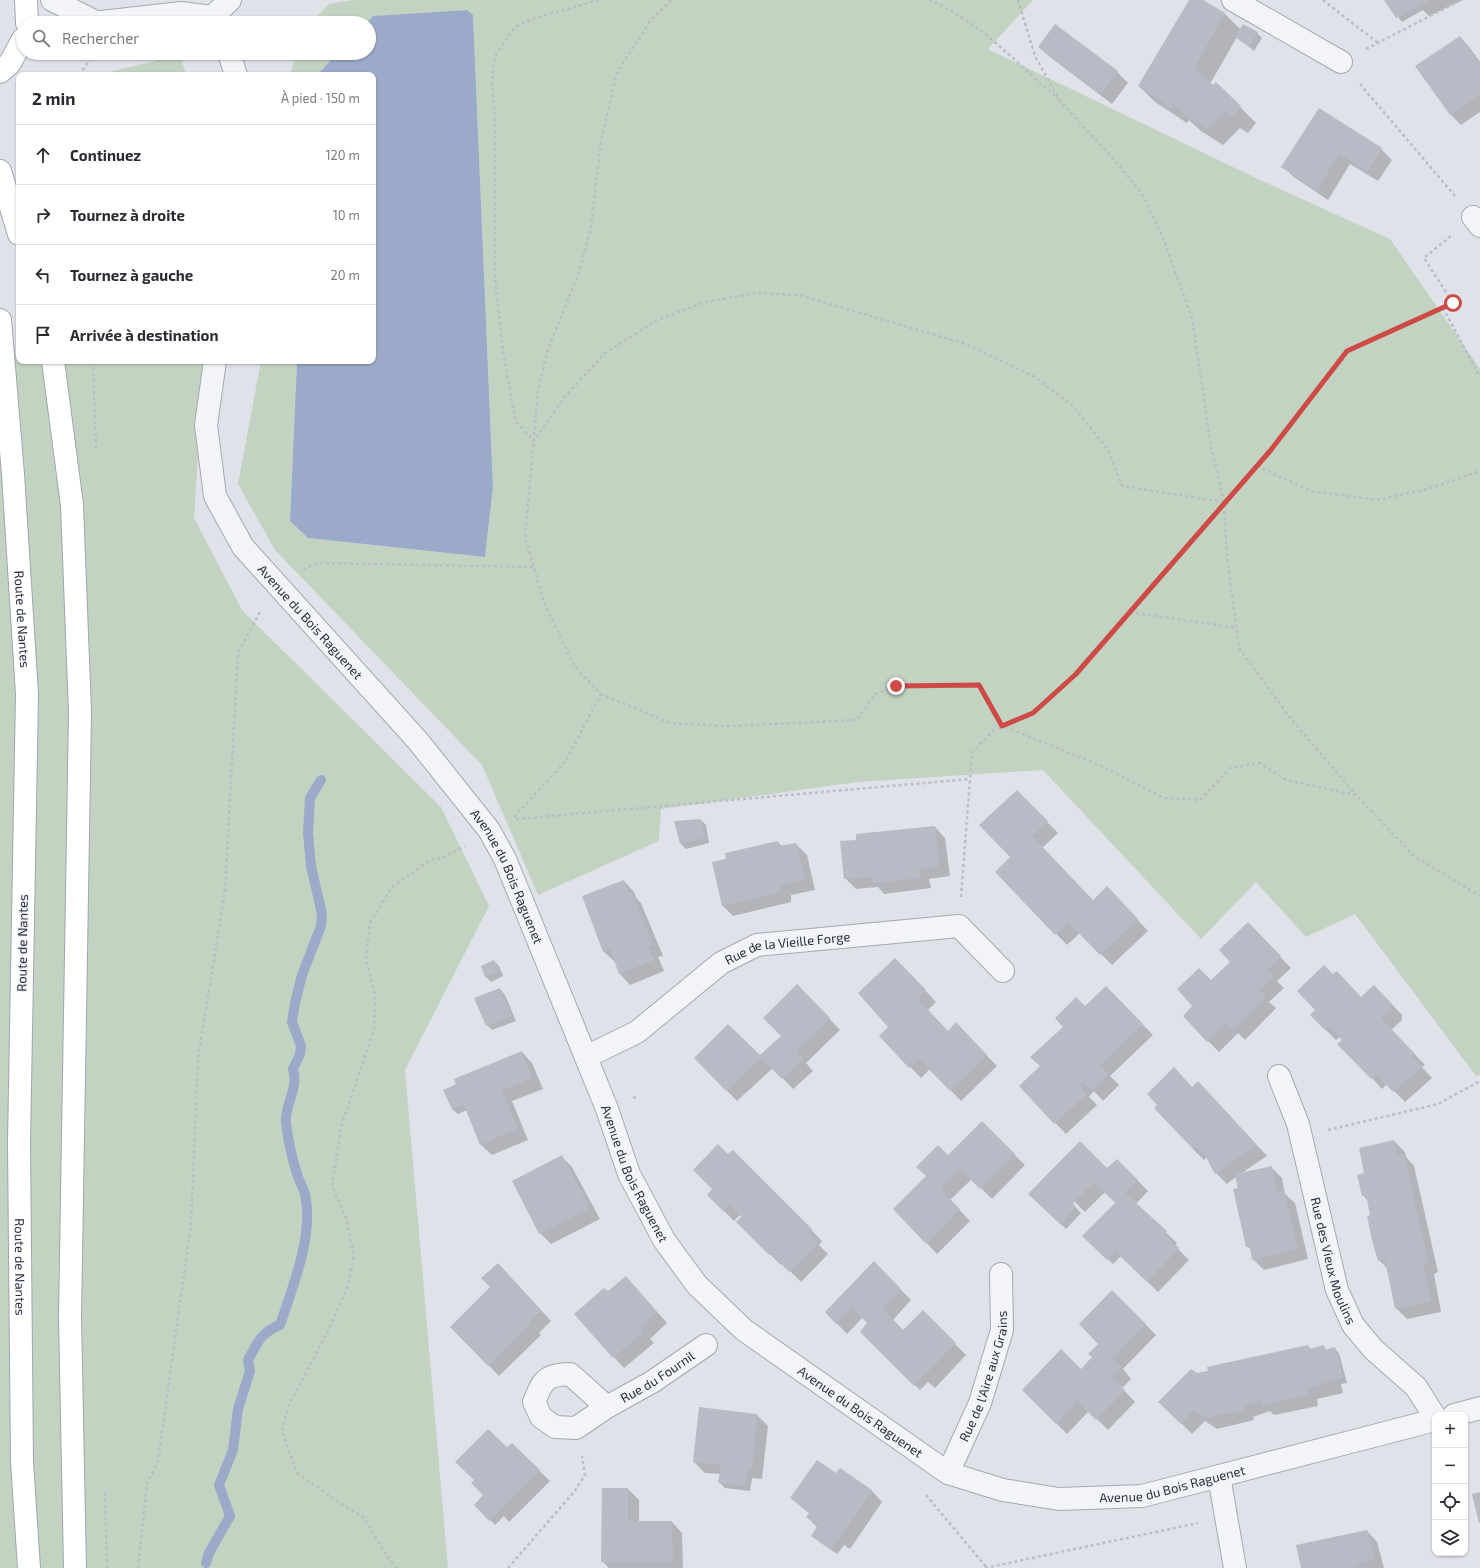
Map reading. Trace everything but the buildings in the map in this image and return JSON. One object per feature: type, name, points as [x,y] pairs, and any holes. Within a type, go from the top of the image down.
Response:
[{"type":"main road","points":[[26,0],[27,16]]},
{"type":"main road","points":[[0,72],[10,63],[16,54]]},
{"type":"main road","points":[[0,171],[16,224]]},
{"type":"main road","name":"Route de Nantes","points":[[0,320],[13,474],[27,694],[19,1143],[22,1462],[29,1568]]},
{"type":"main road","points":[[53,364],[72,505],[80,712],[70,1317],[75,1568]]},
{"type":"street","points":[[52,0],[83,16]]},
{"type":"street","points":[[216,16],[230,0]]},
{"type":"street","points":[[1233,0],[1341,62]]},
{"type":"street","points":[[152,16],[181,13],[195,16]]},
{"type":"street","points":[[231,60],[235,72]]},
{"type":"street","name":"Avenue du Bois Raguenet","points":[[215,364],[206,425],[215,496],[242,546],[281,590],[331,642],[418,741],[489,830],[505,859],[586,1057],[607,1109],[628,1174],[664,1240],[697,1285],[744,1330],[948,1473],[1003,1490],[1059,1499],[1142,1496],[1432,1421]]},
{"type":"street","points":[[959,926],[1003,971]]},
{"type":"street","name":"Rue de la Vieille Forge","points":[[586,1057],[637,1032],[721,963],[757,945],[959,926]]},
{"type":"street","name":"Rue des Vieux Moulins","points":[[1279,1076],[1298,1124],[1337,1290],[1353,1325],[1373,1349],[1416,1387],[1432,1412]]},
{"type":"street","name":"Rue de l'Aire aux Grains","points":[[948,1473],[980,1403],[1002,1330],[1001,1274]]},
{"type":"street","name":"Rue du Fournil","points":[[608,1407],[570,1374],[553,1374],[542,1384],[534,1402],[541,1417],[555,1427],[576,1428],[608,1407],[652,1382],[706,1345]]},
{"type":"street","points":[[1465,1412],[1480,1408]]},
{"type":"street","points":[[1219,1476],[1235,1568]]},
{"type":"path","points":[[534,441],[516,422],[502,351],[495,279],[495,118],[492,81],[495,56],[515,26],[535,18],[599,0]]},
{"type":"path","points":[[671,0],[651,20],[617,72],[601,141],[591,227],[579,273],[548,349],[538,391],[525,537],[544,603],[575,667],[601,694],[670,723],[729,726],[857,720],[875,694],[896,686],[979,685],[1002,726],[1104,768],[1164,798],[1200,800],[1230,768],[1260,763],[1286,780],[1356,795]]},
{"type":"path","points":[[929,0],[940,4],[982,31],[1060,101],[1111,156],[1141,192],[1163,238],[1192,318],[1211,446],[1224,502],[1227,556],[1239,648],[1291,719],[1356,795],[1413,855],[1480,896]]},
{"type":"path","points":[[1018,0],[1034,56],[1060,101]]},
{"type":"path","points":[[1322,0],[1378,43]]},
{"type":"path","points":[[959,926],[972,753],[993,731],[1033,713],[1076,674],[1224,502],[1270,451],[1347,351],[1453,303],[1424,258],[1476,222],[1341,62],[1461,0]]},
{"type":"path","points":[[81,72],[90,60]]},
{"type":"path","points":[[534,441],[564,398],[604,354],[657,320],[705,302],[757,293],[799,295],[966,344],[1035,376],[1074,407],[1108,450],[1122,486],[1224,502]]},
{"type":"path","points":[[1443,308],[1480,377]]},
{"type":"path","points":[[93,364],[96,453]]},
{"type":"path","points":[[1257,466],[1311,491],[1377,500],[1428,489],[1480,471]]},
{"type":"path","points":[[302,570],[318,562],[534,567]]},
{"type":"path","points":[[138,1568],[147,1484],[158,1461],[191,1224],[198,1059],[225,890],[238,652],[260,611],[281,590]]},
{"type":"path","points":[[1130,612],[1237,628]]},
{"type":"path","points":[[601,694],[565,762],[512,819],[970,779]]},
{"type":"path","points":[[397,1568],[388,1558],[364,1518],[297,1473],[282,1431],[288,1407],[330,1327],[348,1285],[354,1255],[346,1218],[332,1186],[341,1127],[374,1029],[375,996],[366,958],[370,923],[392,887],[430,860],[442,858],[468,844]]},
{"type":"path","points":[[1300,1137],[1438,1104],[1480,1081]]},
{"type":"path","points":[[508,1568],[574,1492],[585,1475],[576,1428]]},
{"type":"path","points":[[926,1495],[986,1568],[1226,1518]]},
{"type":"green space","points":[[352,0],[1033,0],[988,49],[1258,179],[1390,239],[1480,369],[1480,1075],[1476,1076],[1355,914],[1306,937],[1256,882],[1201,939],[1043,770],[858,782],[661,809],[659,841],[538,895],[482,765],[275,550],[238,484],[260,364],[297,364],[290,521],[308,538],[485,557],[493,487],[473,15],[467,10],[373,16],[318,16],[329,4]]},
{"type":"green space","points":[[159,60],[182,60],[185,72],[109,72]]},
{"type":"green space","points":[[294,60],[331,60],[320,72],[291,72]]},
{"type":"green space","points":[[0,352],[16,354],[16,364],[204,364],[194,518],[242,610],[441,807],[489,906],[405,1070],[448,1568],[0,1568]]},
{"type":"water","points":[[467,10],[473,15],[493,487],[485,557],[308,538],[290,521],[297,364],[376,364],[376,72],[320,72],[331,60],[376,60],[376,16],[373,16]]},
{"type":"waterway","points":[[206,1563],[209,1553],[230,1516],[219,1485],[233,1450],[238,1409],[250,1371],[248,1360],[260,1339],[268,1331],[280,1325],[301,1260],[307,1226],[305,1194],[298,1177],[292,1155],[286,1116],[293,1090],[293,1069],[300,1054],[301,1046],[292,1022],[295,1003],[302,975],[321,926],[322,914],[311,866],[308,833],[310,798],[321,780]]},
{"type":"route","points":[[896,686],[979,685],[1002,726],[1033,713],[1076,674],[1224,502],[1270,451],[1347,351],[1453,303]]}]
